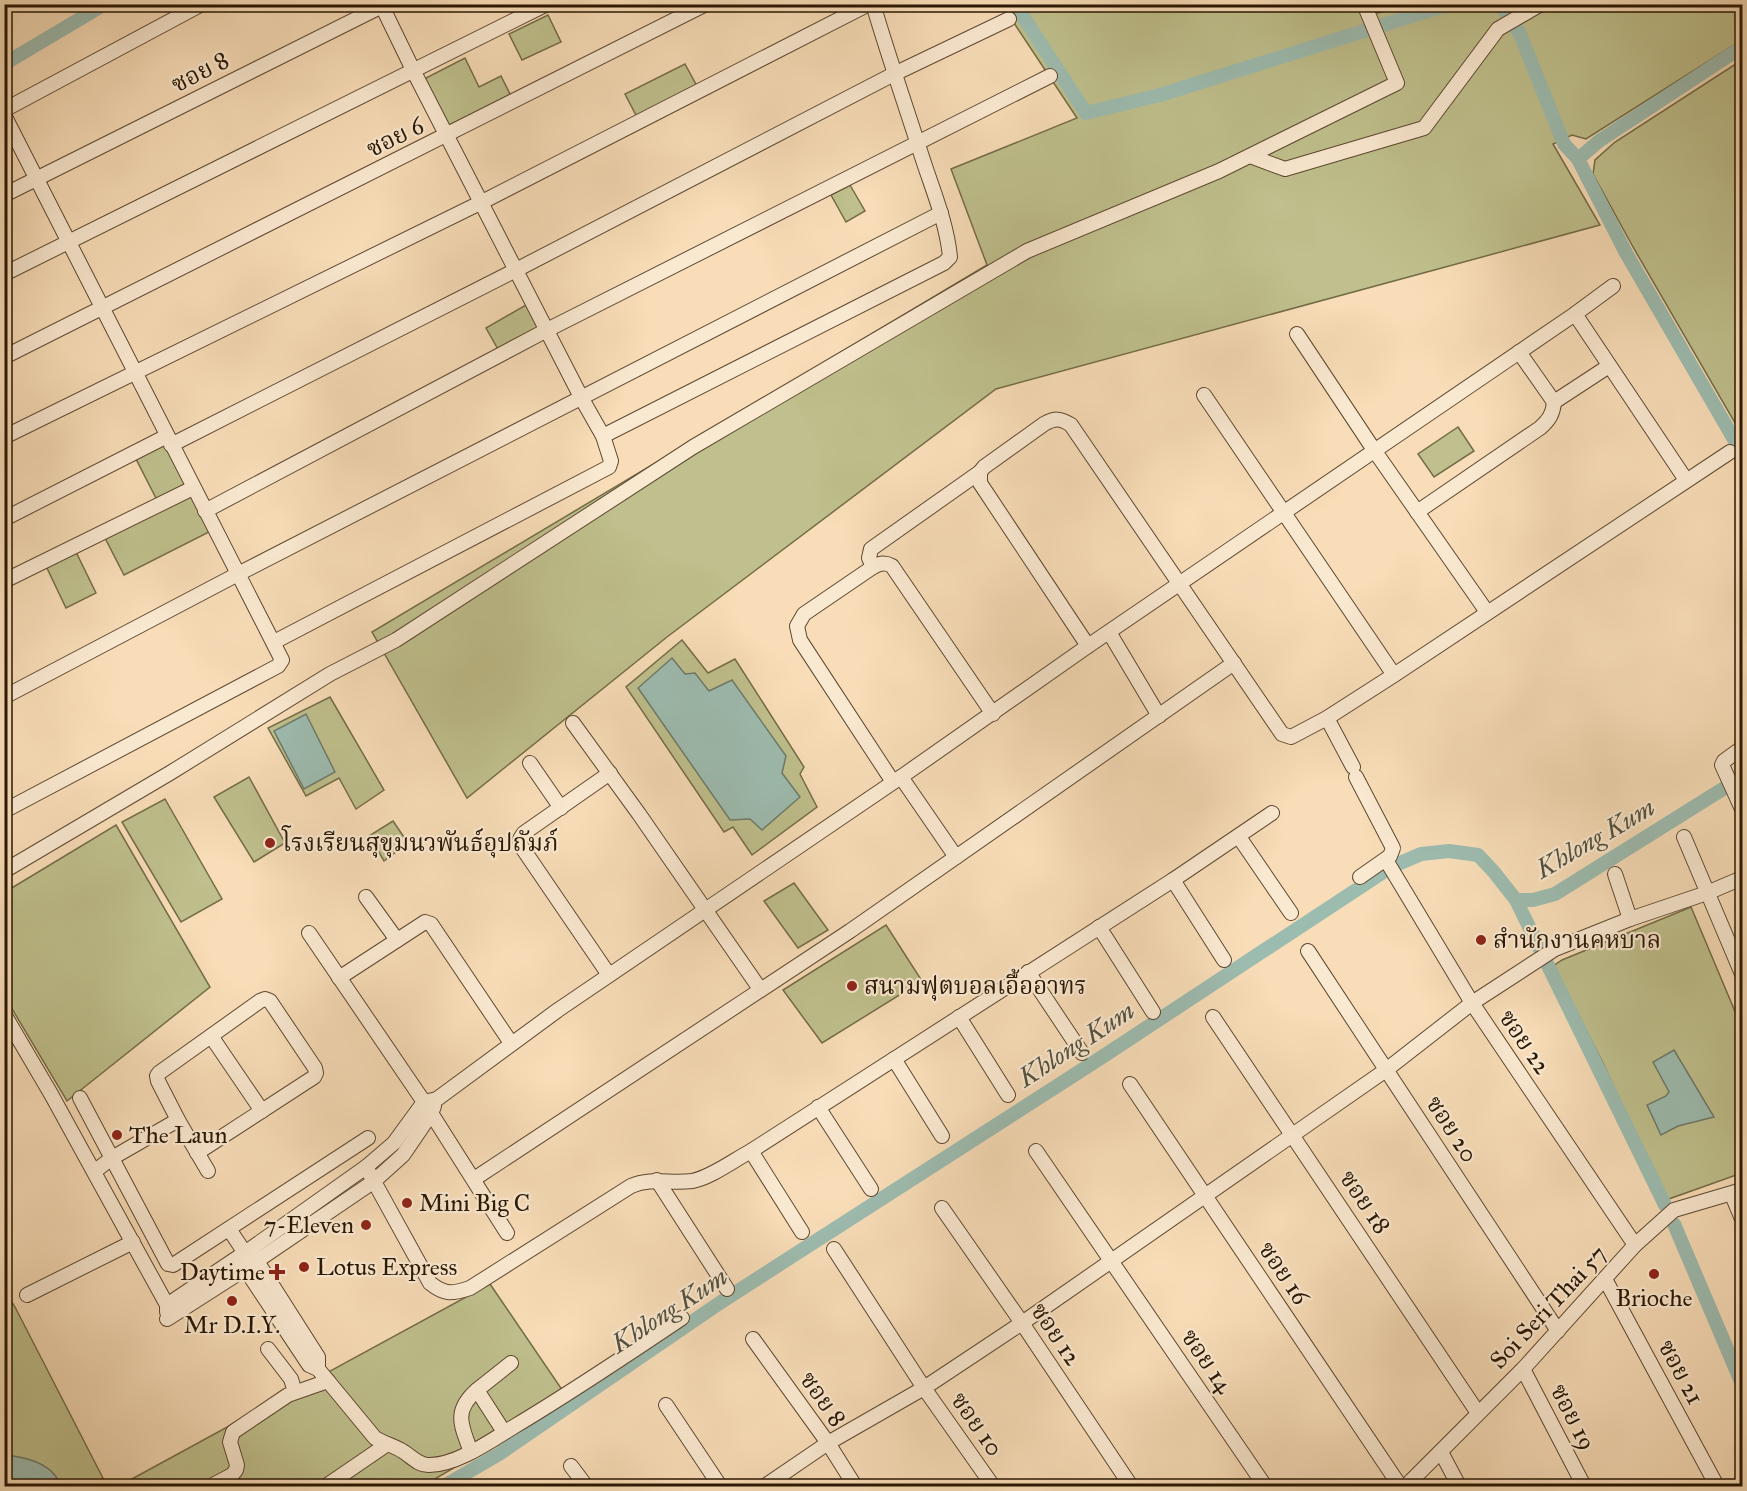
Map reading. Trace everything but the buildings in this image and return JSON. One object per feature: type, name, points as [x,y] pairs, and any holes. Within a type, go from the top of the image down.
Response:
[{"type":"street","points":[[4,811],[278,666],[282,660],[4,113],[202,4]]},
{"type":"street","points":[[4,274],[547,4]]},
{"type":"street","name":"ซอย 6","points":[[4,357],[706,4]]},
{"type":"street","points":[[4,437],[482,202],[871,4],[941,213],[950,257],[944,263],[603,436]]},
{"type":"street","points":[[4,872],[330,674],[396,640],[693,447],[1027,250],[1219,171],[1397,83],[1364,4]]},
{"type":"street","points":[[274,642],[609,467],[611,461],[611,455],[603,436],[414,72],[383,5]]},
{"type":"street","name":"ซอย 8","points":[[4,195],[383,5]]},
{"type":"street","points":[[1250,156],[1285,170],[1424,128],[1498,29],[1539,6]]},
{"type":"street","points":[[4,519],[516,270],[894,74],[1009,19]]},
{"type":"street","points":[[205,511],[547,330],[1050,76]]},
{"type":"street","points":[[4,697],[238,574],[941,213]]},
{"type":"street","points":[[294,1227],[394,1143],[431,1105],[511,1043],[1613,286]]},
{"type":"street","points":[[1575,314],[1686,480]]},
{"type":"street","points":[[1297,334],[1374,450],[1487,612]]},
{"type":"street","points":[[1417,512],[1540,428],[1549,419],[1554,411],[1554,402],[1519,352]]},
{"type":"street","points":[[1554,402],[1609,366]]},
{"type":"street","points":[[1204,395],[1394,675]]},
{"type":"street","points":[[873,567],[869,558],[872,549],[1044,424],[1061,419],[1071,425],[1282,734],[1291,737],[1327,718],[1394,675],[1730,452]]},
{"type":"street","points":[[980,472],[980,483],[1088,646]]},
{"type":"street","points":[[4,581],[194,488]]},
{"type":"street","points":[[956,857],[897,780],[800,640],[797,626],[804,614],[873,567],[881,563],[892,566],[993,714]]},
{"type":"street","points":[[1109,632],[1159,716]]},
{"type":"street","points":[[474,1179],[850,931],[1234,663]]},
{"type":"street","points":[[1327,718],[1393,848],[1389,864],[1360,877]]},
{"type":"street","points":[[573,723],[760,989]]},
{"type":"street","points":[[1743,748],[1722,763],[1743,808]]},
{"type":"street","points":[[530,763],[561,808]]},
{"type":"street","points":[[609,975],[521,846],[520,839],[524,833],[610,773]]},
{"type":"street","points":[[366,1167],[430,1283],[440,1291],[454,1293],[470,1288],[630,1186],[657,1180],[699,1179],[751,1151],[1173,880],[1272,813]]},
{"type":"street","points":[[1239,837],[1291,913]]},
{"type":"street","points":[[1684,837],[1743,974]]},
{"type":"street","name":"ซอย 22","points":[[1389,864],[1472,1003],[1635,1245]]},
{"type":"street","points":[[1615,874],[1630,919]]},
{"type":"street","points":[[765,1486],[828,1443],[924,1388],[1022,1323],[1386,1070],[1472,1003],[1555,949],[1743,878]]},
{"type":"street","points":[[1173,880],[1224,960]]},
{"type":"street","points":[[366,897],[397,940]]},
{"type":"street","points":[[339,978],[425,922],[431,924],[511,1043]]},
{"type":"street","points":[[1099,927],[1152,1012]]},
{"type":"street","points":[[309,933],[431,1105],[507,1233]]},
{"type":"street","name":"ซอย 20","points":[[1308,951],[1558,1331]]},
{"type":"street","points":[[1028,972],[1082,1053]]},
{"type":"street","points":[[197,1153],[314,1077],[316,1073],[274,1005],[265,999],[157,1076],[178,1120],[197,1153],[208,1171]]},
{"type":"street","points":[[4,1014],[95,1171],[167,1305],[167,1319],[247,1258]]},
{"type":"street","points":[[959,1017],[1008,1095]]},
{"type":"street","name":"ซอย 18","points":[[1213,1017],[1478,1413]]},
{"type":"street","points":[[211,1036],[262,1111]]},
{"type":"street","points":[[894,1059],[942,1136]]},
{"type":"street","name":"ซอย 16","points":[[1130,1084],[1400,1486]]},
{"type":"street","points":[[80,1098],[168,1264],[173,1265],[368,1138]]},
{"type":"street","points":[[167,1305],[247,1258],[294,1227],[373,1182],[403,1155],[431,1105]]},
{"type":"street","points":[[818,1107],[871,1189]]},
{"type":"street","points":[[95,1171],[112,1158],[178,1120]]},
{"type":"street","points":[[751,1151],[802,1232]]},
{"type":"street","name":"ซอย 14","points":[[1036,1151],[1265,1486]]},
{"type":"street","points":[[657,1180],[727,1289]]},
{"type":"street","points":[[1737,1192],[1743,1219]]},
{"type":"street","name":"Soi Seri Thai 57","points":[[1406,1486],[1523,1369],[1635,1245],[1674,1210],[1737,1192]]},
{"type":"street","name":"ซอย 12","points":[[942,1208],[1131,1486]]},
{"type":"street","points":[[229,1229],[285,1319],[309,1365],[318,1369],[375,1438],[403,1451],[418,1462],[428,1465],[471,1452],[575,1390],[682,1318]]},
{"type":"street","points":[[27,1295],[133,1242]]},
{"type":"street","name":"ซอย 10","points":[[834,1249],[924,1388],[993,1486]]},
{"type":"street","name":"ซอย 21","points":[[1605,1280],[1717,1486]]},
{"type":"street","name":"ซอย 8","points":[[753,1339],[828,1443],[855,1486]]},
{"type":"street","points":[[268,1348],[291,1379],[295,1392]]},
{"type":"street","points":[[471,1452],[463,1431],[462,1409],[466,1399],[511,1363]]},
{"type":"street","name":"ซอย 19","points":[[1523,1369],[1584,1486]]},
{"type":"street","points":[[212,1486],[232,1475],[236,1470],[237,1465],[230,1442],[233,1432],[295,1392],[328,1381]]},
{"type":"street","points":[[477,1389],[504,1432]]},
{"type":"street","points":[[666,1405],[720,1486]]},
{"type":"street","points":[[326,1486],[386,1445]]},
{"type":"street","points":[[1441,1452],[1459,1486]]},
{"type":"street","points":[[572,1466],[586,1486]]},
{"type":"green space","points":[[1351,4],[1378,13],[1412,4],[1742,5],[1742,40],[1586,139],[1572,135],[1553,144],[1600,225],[996,389],[667,637],[467,798],[372,632],[987,265],[951,169],[1077,118],[1002,5]]},
{"type":"green space","points":[[548,15],[561,42],[522,60],[509,34]]},
{"type":"green space","points":[[465,58],[479,87],[501,76],[513,100],[451,132],[424,79]]},
{"type":"green space","points":[[1742,60],[1742,435],[1593,174],[1595,160],[1615,142]]},
{"type":"green space","points":[[685,64],[698,88],[638,119],[625,94]]},
{"type":"green space","points":[[850,185],[865,211],[846,222],[831,195]]},
{"type":"green space","points":[[526,305],[540,329],[499,351],[486,328]]},
{"type":"green space","points":[[1458,427],[1474,451],[1434,477],[1418,454]]},
{"type":"green space","points":[[167,438],[191,485],[158,502],[134,455]]},
{"type":"green space","points":[[190,492],[209,532],[124,575],[104,536]]},
{"type":"green space","points":[[76,552],[96,593],[66,608],[46,566]]},
{"type":"green space","points":[[682,640],[708,673],[735,659],[804,767],[800,774],[817,807],[752,855],[733,827],[724,832],[626,687]]},
{"type":"green space","points":[[330,697],[384,790],[356,809],[339,778],[306,796],[268,728]]},
{"type":"green space","points":[[249,777],[285,843],[254,862],[214,797]]},
{"type":"green space","points":[[165,799],[222,899],[181,922],[122,822]]},
{"type":"green space","points":[[393,821],[408,843],[384,861],[369,836]]},
{"type":"green space","points":[[116,825],[210,987],[67,1101],[5,997],[5,892]]},
{"type":"green space","points":[[794,883],[828,930],[798,948],[764,901]]},
{"type":"green space","points":[[1691,907],[1742,1028],[1742,1173],[1666,1200],[1602,1061],[1553,966],[1562,960]]},
{"type":"green space","name":"สนามฟุตบอลเอื้ออาทร","points":[[886,925],[922,981],[822,1043],[783,990]]},
{"type":"green space","points":[[490,1284],[569,1400],[423,1486],[119,1486]]},
{"type":"green space","points":[[4,1289],[15,1307],[107,1486],[5,1486]]},
{"type":"shaded area","points":[[672,658],[685,674],[695,673],[709,691],[732,680],[786,756],[782,773],[800,797],[762,830],[750,819],[730,820],[638,688]]},
{"type":"shaded area","points":[[306,714],[335,772],[304,789],[274,731]]},
{"type":"shaded area","points":[[1674,1050],[1714,1117],[1678,1126],[1661,1135],[1647,1105],[1666,1096],[1669,1092],[1653,1062]]},
{"type":"shaded area","points":[[5,1455],[22,1457],[46,1467],[57,1478],[61,1486],[5,1486]]},
{"type":"waterway","points":[[4,64],[105,4]]},
{"type":"waterway","points":[[1015,4],[1086,113],[1160,95],[1450,4]]},
{"type":"waterway","points":[[1500,4],[1520,34],[1564,144],[1578,159],[1599,141],[1742,47]]},
{"type":"waterway","points":[[1578,159],[1626,253],[1742,453]]},
{"type":"waterway","name":"Khlong Kum","points":[[444,1486],[499,1454],[721,1302],[1099,1059],[1391,867],[1421,854],[1449,851],[1478,855],[1516,900],[1533,900],[1555,894],[1742,777]]},
{"type":"waterway","points":[[1516,900],[1665,1205]]},
{"type":"waterway","points":[[1674,1224],[1742,1384]]},
{"type":"place","name":"โรงเรียนสุขุมนวพันธ์อุปถัมภ์","points":[[270,843]]},
{"type":"place","name":"สำนักงานคหบาล","points":[[1481,940]]},
{"type":"place","name":"สนามฟุตบอลเอื้ออาทร","points":[[852,986]]},
{"type":"place","name":"The Laun","points":[[117,1135]]},
{"type":"place","name":"Mini Big C","points":[[407,1203]]},
{"type":"place","name":"7-Eleven","points":[[366,1225]]},
{"type":"place","name":"Lotus Express","points":[[304,1267]]},
{"type":"place","name":"Daytime","points":[[277,1272]]},
{"type":"place","name":"Brioche","points":[[1654,1274]]},
{"type":"place","name":"Mr D.I.Y.","points":[[232,1301]]}]
